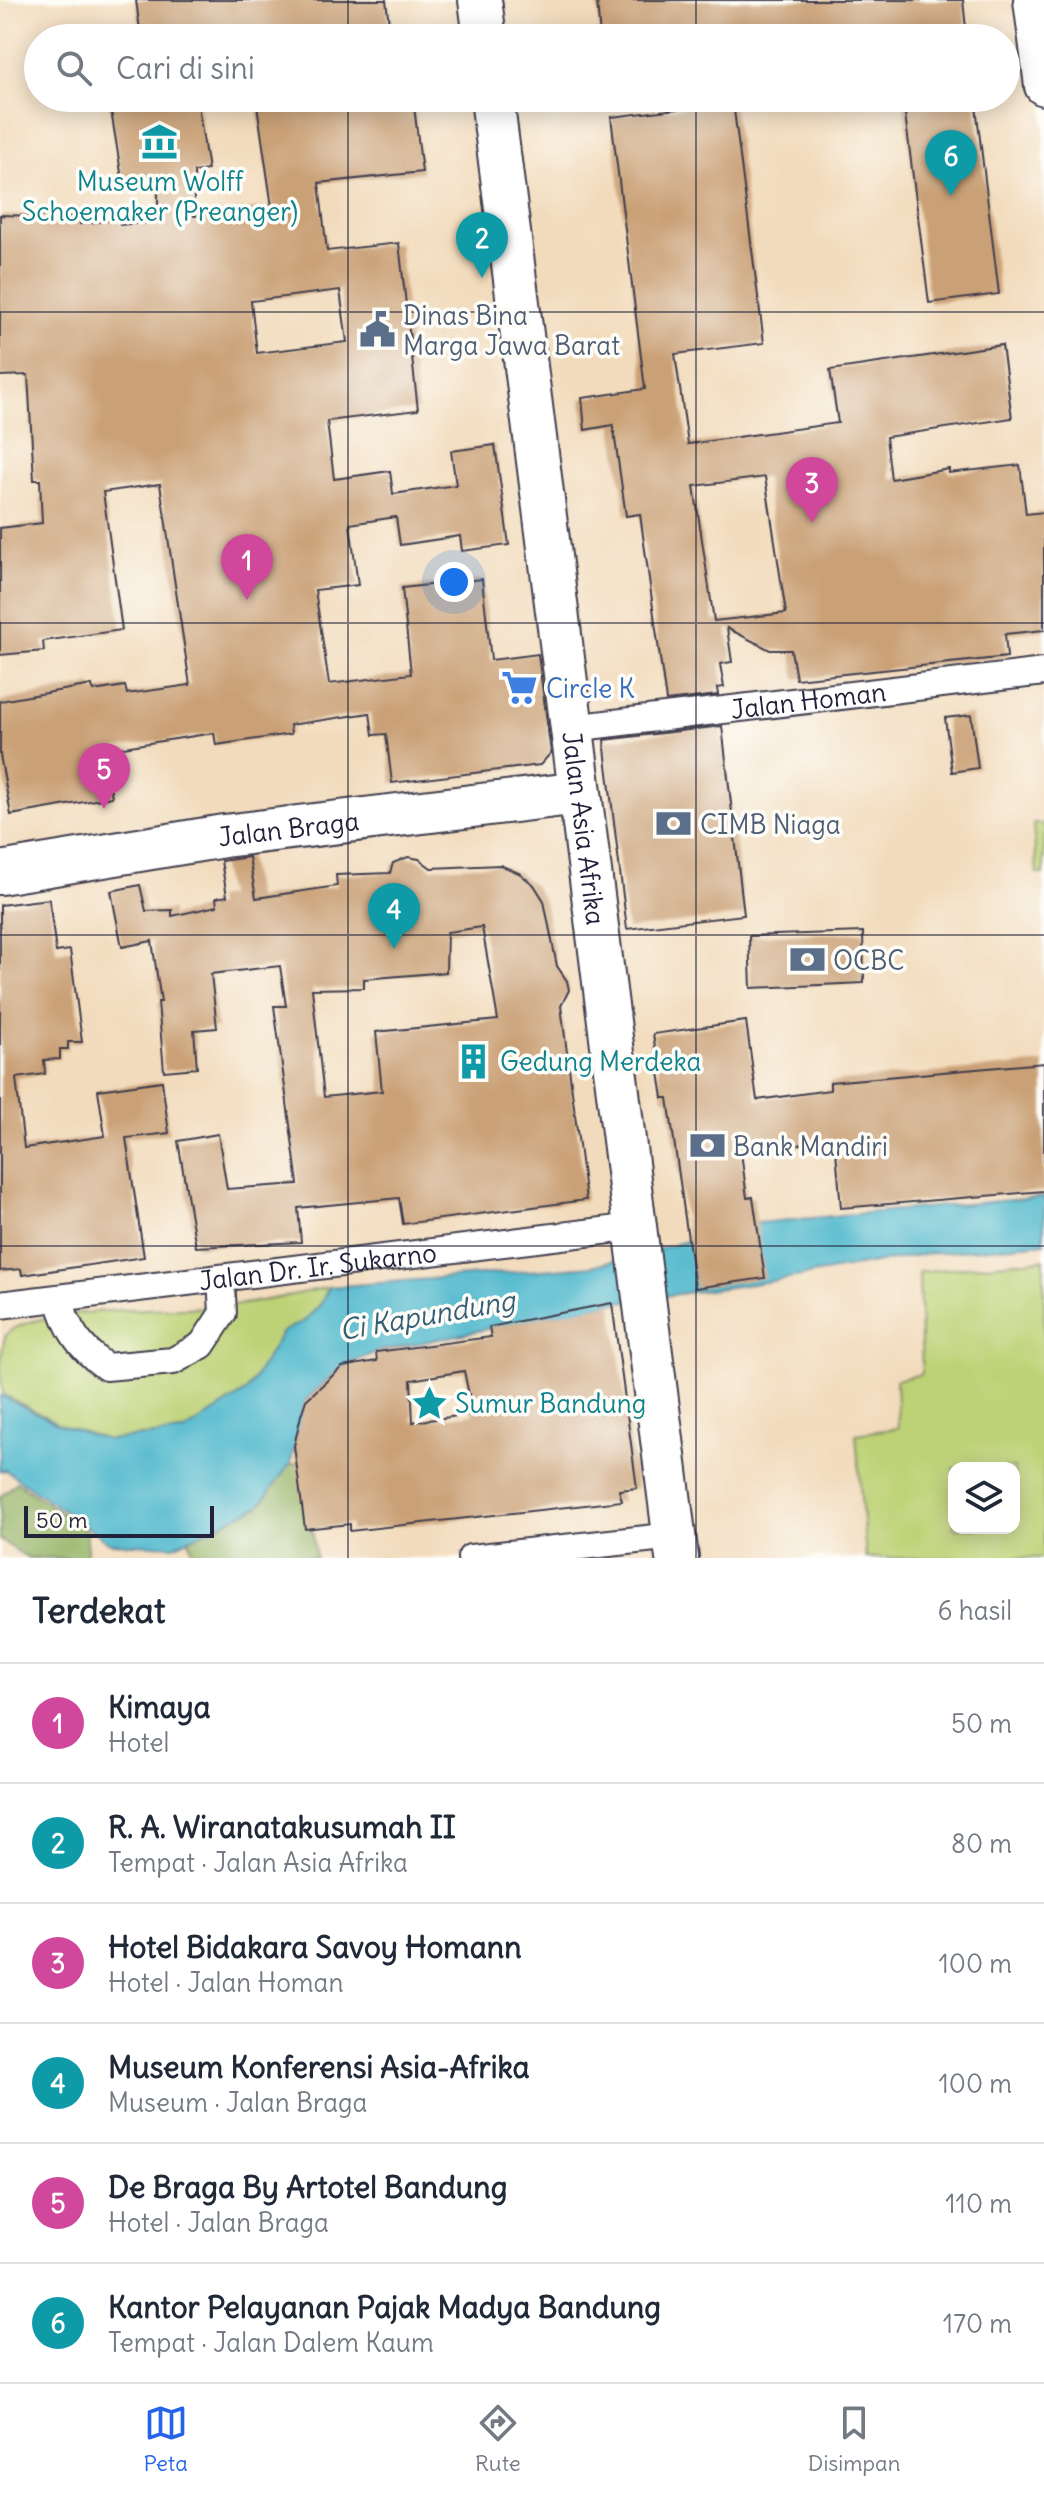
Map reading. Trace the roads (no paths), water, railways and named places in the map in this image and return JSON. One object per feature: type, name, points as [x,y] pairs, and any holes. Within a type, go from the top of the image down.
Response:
[{"type":"main road","points":[[480,0],[483,24]]},
{"type":"main road","points":[[1033,0],[1044,86]]},
{"type":"main road","name":"Jalan Asia Afrika","points":[[494,112],[675,1547]]},
{"type":"main road","name":"Jalan Braga","points":[[0,873],[224,836],[580,793]]},
{"type":"street","name":"Jalan Homan","points":[[572,728],[1044,672]]},
{"type":"street","name":"Jalan Dr. Ir. Sukarno","points":[[0,1305],[635,1227]]},
{"type":"street","points":[[59,1298],[66,1324],[82,1349],[106,1367],[173,1361],[202,1345],[223,1313],[221,1278]]},
{"type":"street","points":[[471,1558],[675,1547]]},
{"type":"water","name":"Ci Kapundung","points":[[1044,1197],[1044,1243],[926,1254],[766,1282],[612,1303],[376,1352],[342,1367],[306,1400],[290,1464],[259,1506],[174,1546],[110,1543],[5,1470],[0,1471],[0,1395],[59,1424],[107,1440],[183,1432],[247,1391],[282,1332],[304,1321],[320,1305],[329,1287],[592,1266],[757,1223]]},
{"type":"place","name":"Museum Wolff Schoemaker (Preanger)","points":[[160,142]]},
{"type":"place","name":"Kantor Pelayanan Pajak Madya Bandung","points":[[951,196]]},
{"type":"place","name":"R. A. Wiranatakusumah II","points":[[482,278]]},
{"type":"place","name":"Dinas Bina Marga Jawa Barat","points":[[377,330]]},
{"type":"place","name":"Hotel Bidakara Savoy Homann","points":[[812,523]]},
{"type":"place","name":"Kimaya","points":[[247,600]]},
{"type":"place","name":"Circle K","points":[[520,688]]},
{"type":"place","name":"De Braga By Artotel Bandung","points":[[104,809]]},
{"type":"place","name":"CIMB Niaga","points":[[674,824]]},
{"type":"place","name":"Museum Konferensi Asia-Afrika","points":[[394,949]]},
{"type":"place","name":"OCBC","points":[[807,960]]},
{"type":"place","name":"Gedung Merdeka","points":[[474,1061]]},
{"type":"place","name":"Bank Mandiri","points":[[707,1146]]},
{"type":"place","name":"Sumur Bandung","points":[[429,1403]]}]
